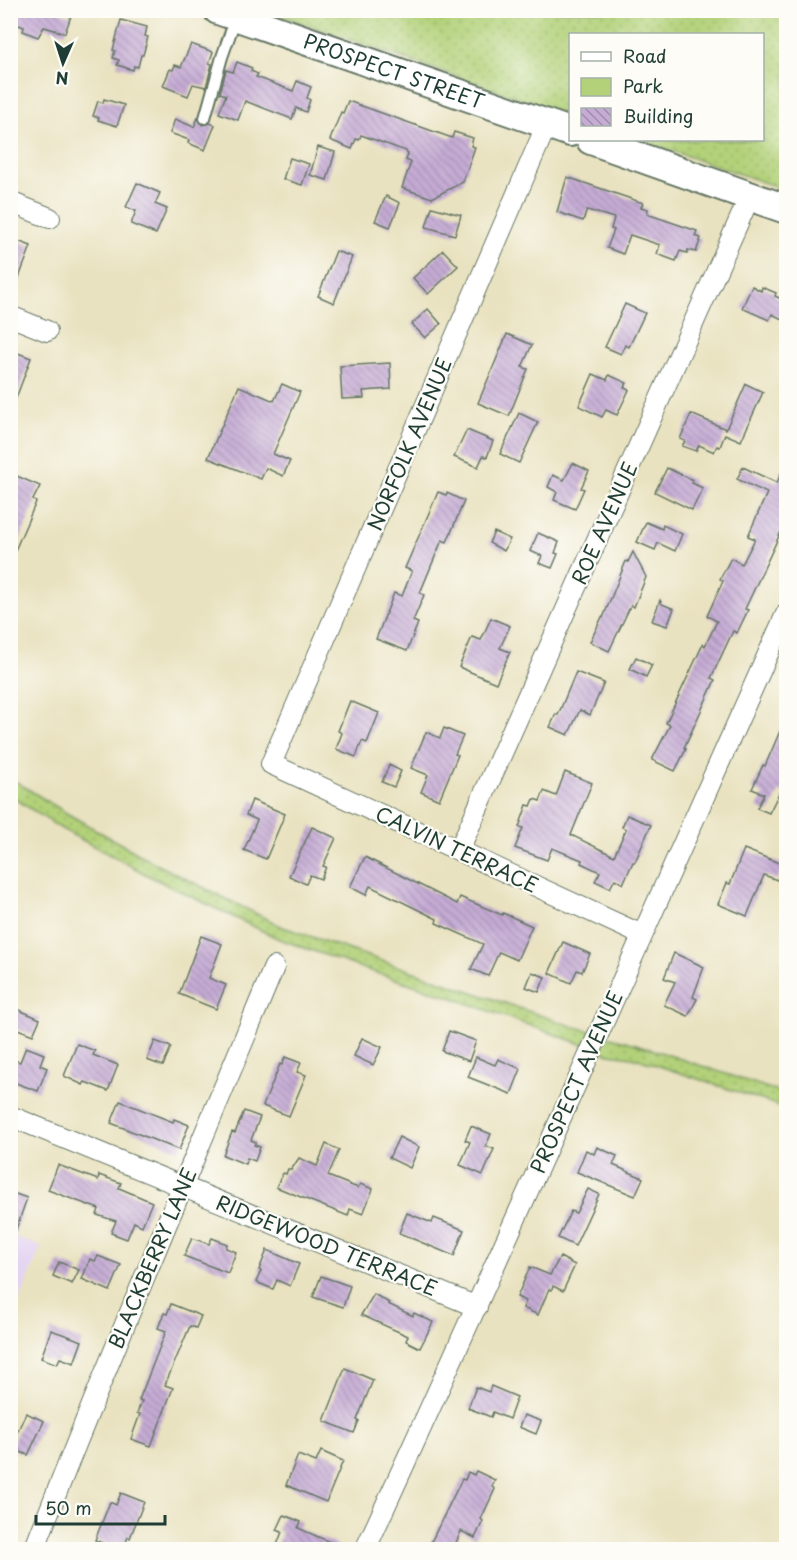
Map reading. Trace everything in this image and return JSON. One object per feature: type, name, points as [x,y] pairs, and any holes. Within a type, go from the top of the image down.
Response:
[{"type":"main road","name":"PROSPECT STREET","points":[[227,14],[559,128]]},
{"type":"main road","points":[[594,141],[786,209]]},
{"type":"street","name":"NORFOLK AVENUE","points":[[271,764],[559,128]]},
{"type":"street","name":"ROE AVENUE","points":[[459,850],[750,196]]},
{"type":"street","points":[[10,202],[50,218]]},
{"type":"street","points":[[10,316],[47,331]]},
{"type":"street","name":"PROSPECT AVENUE","points":[[365,1550],[477,1307],[786,614]]},
{"type":"street","name":"CALVIN TERRACE","points":[[271,764],[642,934]]},
{"type":"street","name":"BLACKBERRY LANE","points":[[34,1550],[97,1388],[274,967]]},
{"type":"street","name":"RIDGEWOOD TERRACE","points":[[10,1116],[477,1307]]},
{"type":"lane","points":[[205,118],[215,82],[227,14]]},
{"type":"shaded area","points":[[11,1235],[41,1247],[11,1322]]},
{"type":"green space","points":[[267,11],[786,11],[786,190],[643,141],[764,141],[764,33],[569,33],[569,116]]},
{"type":"green space","points":[[10,778],[158,865],[283,927],[572,1026],[636,1044],[786,1094],[786,1108],[632,1057],[609,1054],[279,939],[153,878],[60,828],[11,796]]},
{"type":"building","points":[[17,10],[54,10],[71,16],[65,33],[44,27],[38,37],[23,31],[24,27],[13,23]]},
{"type":"building","points":[[121,20],[147,27],[145,36],[148,37],[143,55],[141,55],[138,67],[134,66],[133,70],[117,65],[119,60],[113,58]]},
{"type":"building","points":[[191,44],[213,52],[206,87],[193,84],[188,96],[163,86],[170,69],[173,70],[175,65],[181,67]]},
{"type":"building","points":[[237,62],[252,68],[251,71],[258,74],[256,77],[293,91],[297,81],[311,87],[306,112],[296,108],[292,119],[245,101],[238,120],[219,113],[226,95],[220,93],[226,70],[233,72]]},
{"type":"building","points":[[104,99],[124,105],[117,126],[93,116],[98,101],[103,103]]},
{"type":"building","points":[[348,101],[452,138],[454,132],[473,138],[471,146],[475,147],[463,182],[432,198],[402,188],[411,162],[406,160],[408,154],[406,151],[361,135],[359,140],[356,139],[352,149],[330,140]]},
{"type":"building","points":[[198,118],[202,125],[210,123],[215,125],[205,150],[188,143],[189,140],[170,133],[175,119],[194,127]]},
{"type":"building","points":[[318,147],[335,152],[327,180],[310,175]]},
{"type":"building","points":[[290,158],[309,164],[302,185],[283,179]]},
{"type":"building","points":[[567,177],[643,203],[641,207],[648,209],[647,214],[697,231],[695,236],[701,238],[696,252],[680,251],[676,261],[657,254],[660,245],[630,235],[623,254],[607,248],[614,230],[611,229],[614,218],[587,210],[583,221],[557,212]]},
{"type":"building","points":[[137,183],[160,193],[155,204],[167,209],[156,234],[131,224],[136,211],[126,207]]},
{"type":"building","points":[[386,196],[400,203],[390,227],[375,221]]},
{"type":"building","points":[[432,207],[461,215],[455,235],[426,227]]},
{"type":"building","points":[[10,238],[31,246],[12,296],[10,296]]},
{"type":"building","points":[[443,250],[458,266],[428,294],[413,278]]},
{"type":"building","points":[[336,251],[352,257],[334,303],[318,296]]},
{"type":"building","points":[[752,286],[761,291],[762,287],[776,293],[775,296],[786,301],[786,321],[772,314],[769,320],[742,308]]},
{"type":"building","points":[[625,304],[645,313],[629,347],[625,345],[621,354],[605,347]]},
{"type":"building","points":[[428,309],[441,324],[425,338],[412,324]]},
{"type":"building","points":[[507,334],[532,345],[522,367],[528,369],[509,416],[478,403]]},
{"type":"building","points":[[10,350],[31,358],[12,409],[10,409]]},
{"type":"building","points":[[390,363],[391,389],[363,391],[364,398],[342,399],[340,366]]},
{"type":"building","points":[[593,374],[607,380],[609,375],[627,383],[624,388],[629,390],[617,415],[606,410],[602,417],[579,406]]},
{"type":"building","points":[[282,384],[300,392],[273,454],[290,461],[283,476],[266,468],[261,479],[208,458],[239,386],[274,401]]},
{"type":"building","points":[[746,384],[763,392],[741,441],[725,434],[720,447],[717,446],[714,452],[699,445],[696,451],[682,446],[685,441],[680,439],[691,414],[726,429]]},
{"type":"building","points":[[519,413],[538,422],[519,463],[500,454]]},
{"type":"building","points":[[467,430],[493,441],[487,457],[483,456],[478,467],[454,457]]},
{"type":"building","points":[[786,461],[786,521],[745,609],[748,610],[737,633],[733,631],[711,678],[715,680],[675,771],[652,760],[670,725],[666,723],[703,644],[705,646],[717,621],[707,616],[723,581],[720,579],[731,558],[742,564],[755,539],[748,536],[767,493],[737,479],[743,467],[777,483]]},
{"type":"building","points":[[573,463],[589,471],[575,509],[554,500],[557,492],[548,487],[553,475],[564,480]]},
{"type":"building","points":[[667,468],[693,480],[692,483],[703,488],[692,510],[655,492]]},
{"type":"building","points":[[10,473],[40,486],[33,500],[36,502],[10,562]]},
{"type":"building","points":[[438,492],[446,495],[447,493],[464,501],[447,542],[442,540],[420,593],[424,595],[413,621],[418,623],[407,651],[376,639],[394,593],[402,596],[412,571],[405,568]]},
{"type":"building","points":[[646,522],[662,529],[663,525],[682,534],[675,551],[658,543],[655,550],[637,542]]},
{"type":"building","points":[[494,532],[510,539],[504,551],[489,543]]},
{"type":"building","points":[[538,533],[559,542],[555,553],[558,554],[552,568],[539,563],[542,556],[530,551]]},
{"type":"building","points":[[633,552],[646,577],[634,607],[631,605],[609,651],[590,642],[603,618],[626,561],[628,562]]},
{"type":"building","points":[[660,600],[662,604],[674,609],[667,626],[652,621]]},
{"type":"building","points":[[491,618],[510,626],[500,648],[510,652],[496,683],[459,667],[472,637],[481,640]]},
{"type":"building","points":[[636,657],[652,665],[646,677],[630,669]]},
{"type":"building","points":[[576,672],[604,683],[590,715],[580,710],[568,735],[550,727],[556,714],[558,715]]},
{"type":"building","points":[[350,701],[379,713],[367,743],[362,741],[356,757],[336,749],[342,733],[338,731]]},
{"type":"building","points":[[786,717],[786,794],[780,791],[769,813],[757,808],[764,794],[752,789],[763,765],[765,766]]},
{"type":"building","points":[[444,728],[463,736],[455,754],[458,755],[439,800],[421,792],[428,775],[411,768],[426,732],[440,738]]},
{"type":"building","points":[[389,765],[401,771],[394,787],[382,782]]},
{"type":"building","points":[[565,772],[592,783],[571,835],[614,856],[626,829],[622,827],[627,815],[651,825],[623,884],[615,879],[610,888],[595,881],[600,872],[581,863],[582,860],[552,848],[547,860],[515,848],[523,828],[519,827],[527,805],[531,806],[534,799],[540,801],[544,791],[556,796]]},
{"type":"building","points":[[252,800],[285,814],[266,859],[244,850],[257,820],[246,815]]},
{"type":"building","points":[[312,827],[336,838],[323,866],[326,867],[321,879],[310,875],[306,884],[289,876]]},
{"type":"building","points":[[744,849],[784,865],[777,880],[764,875],[747,916],[718,904],[727,883],[730,884]]},
{"type":"building","points":[[365,857],[457,904],[460,897],[532,926],[517,960],[499,952],[488,976],[471,969],[483,944],[436,923],[437,919],[370,886],[366,895],[350,887]]},
{"type":"building","points":[[201,936],[222,944],[209,978],[226,985],[216,1009],[179,994]]},
{"type":"building","points":[[563,942],[590,954],[582,972],[577,970],[571,983],[549,973]]},
{"type":"building","points":[[674,953],[704,967],[693,997],[697,999],[688,1016],[664,1005],[675,982],[664,978]]},
{"type":"building","points":[[532,972],[545,977],[539,992],[526,987]]},
{"type":"building","points":[[10,1006],[40,1019],[33,1035],[10,1026]]},
{"type":"building","points":[[449,1031],[476,1041],[469,1061],[442,1051]]},
{"type":"building","points":[[362,1038],[382,1047],[373,1065],[354,1056]]},
{"type":"building","points":[[155,1041],[171,1047],[163,1066],[147,1060]]},
{"type":"building","points":[[77,1044],[95,1051],[93,1055],[118,1065],[108,1091],[85,1082],[83,1085],[64,1076]]},
{"type":"building","points":[[26,1047],[44,1054],[40,1065],[47,1068],[38,1091],[10,1081],[10,1070],[14,1060],[20,1062]]},
{"type":"building","points":[[285,1057],[301,1063],[297,1072],[306,1075],[289,1116],[263,1106]]},
{"type":"building","points":[[476,1057],[495,1065],[498,1059],[521,1069],[511,1094],[468,1077]]},
{"type":"building","points":[[120,1101],[173,1122],[174,1119],[189,1125],[179,1150],[111,1123]]},
{"type":"building","points":[[244,1111],[260,1117],[251,1140],[256,1142],[254,1145],[260,1147],[255,1161],[247,1158],[245,1164],[223,1155]]},
{"type":"building","points":[[471,1126],[491,1134],[486,1146],[494,1149],[483,1175],[460,1165],[470,1142],[465,1140]]},
{"type":"building","points":[[399,1137],[419,1147],[410,1168],[389,1158]]},
{"type":"building","points":[[326,1144],[339,1150],[328,1176],[358,1188],[360,1184],[373,1189],[363,1214],[350,1209],[348,1216],[276,1187],[283,1173],[286,1174],[288,1169],[291,1170],[299,1158],[317,1166]]},
{"type":"building","points":[[597,1147],[617,1156],[613,1165],[643,1178],[635,1196],[577,1172],[586,1150],[594,1154]]},
{"type":"building","points":[[58,1165],[98,1180],[99,1175],[121,1183],[119,1188],[152,1202],[142,1226],[134,1222],[127,1239],[111,1233],[116,1221],[97,1215],[99,1209],[48,1190]]},
{"type":"building","points":[[588,1189],[599,1194],[575,1246],[558,1238],[571,1211],[576,1213]]},
{"type":"building","points":[[10,1192],[27,1198],[13,1238],[10,1238]]},
{"type":"building","points":[[407,1213],[432,1223],[434,1218],[464,1230],[454,1256],[399,1233]]},
{"type":"building","points":[[192,1238],[209,1244],[212,1238],[227,1244],[226,1248],[236,1252],[228,1273],[184,1256]]},
{"type":"building","points":[[267,1250],[299,1264],[290,1286],[277,1280],[273,1289],[256,1282]]},
{"type":"building","points":[[98,1256],[121,1265],[110,1291],[82,1279],[90,1259],[95,1261]]},
{"type":"building","points":[[560,1257],[575,1265],[563,1291],[553,1286],[552,1290],[549,1289],[538,1315],[523,1308],[526,1301],[517,1297],[530,1267],[550,1275]]},
{"type":"building","points":[[59,1262],[79,1270],[72,1284],[53,1276]]},
{"type":"building","points":[[321,1276],[350,1286],[343,1307],[313,1297]]},
{"type":"building","points":[[374,1294],[388,1304],[413,1316],[414,1313],[433,1322],[420,1348],[406,1341],[408,1336],[361,1315]]},
{"type":"building","points":[[171,1304],[201,1316],[196,1328],[190,1326],[165,1385],[173,1388],[151,1446],[131,1439],[140,1414],[137,1413],[142,1401],[139,1400],[166,1331],[158,1328],[164,1313],[167,1314]]},
{"type":"building","points":[[51,1330],[82,1341],[74,1363],[60,1358],[57,1364],[41,1358]]},
{"type":"building","points":[[345,1368],[373,1380],[354,1433],[324,1421]]},
{"type":"building","points":[[491,1386],[517,1397],[509,1419],[493,1412],[491,1417],[468,1408],[476,1387],[489,1392]]},
{"type":"building","points":[[26,1413],[44,1421],[28,1455],[10,1448]]},
{"type":"building","points":[[524,1415],[541,1421],[536,1434],[519,1427]]},
{"type":"building","points":[[321,1451],[343,1461],[326,1502],[286,1485],[298,1455],[316,1462]]},
{"type":"building","points":[[476,1471],[495,1480],[492,1487],[495,1489],[475,1538],[461,1531],[453,1550],[431,1542],[462,1479],[465,1480],[468,1472],[474,1475]]},
{"type":"building","points":[[121,1493],[144,1502],[130,1538],[128,1537],[123,1550],[118,1550],[95,1540],[110,1502],[116,1505]]},
{"type":"building","points":[[284,1515],[301,1522],[298,1528],[348,1550],[275,1550],[282,1532],[277,1530]]}]
